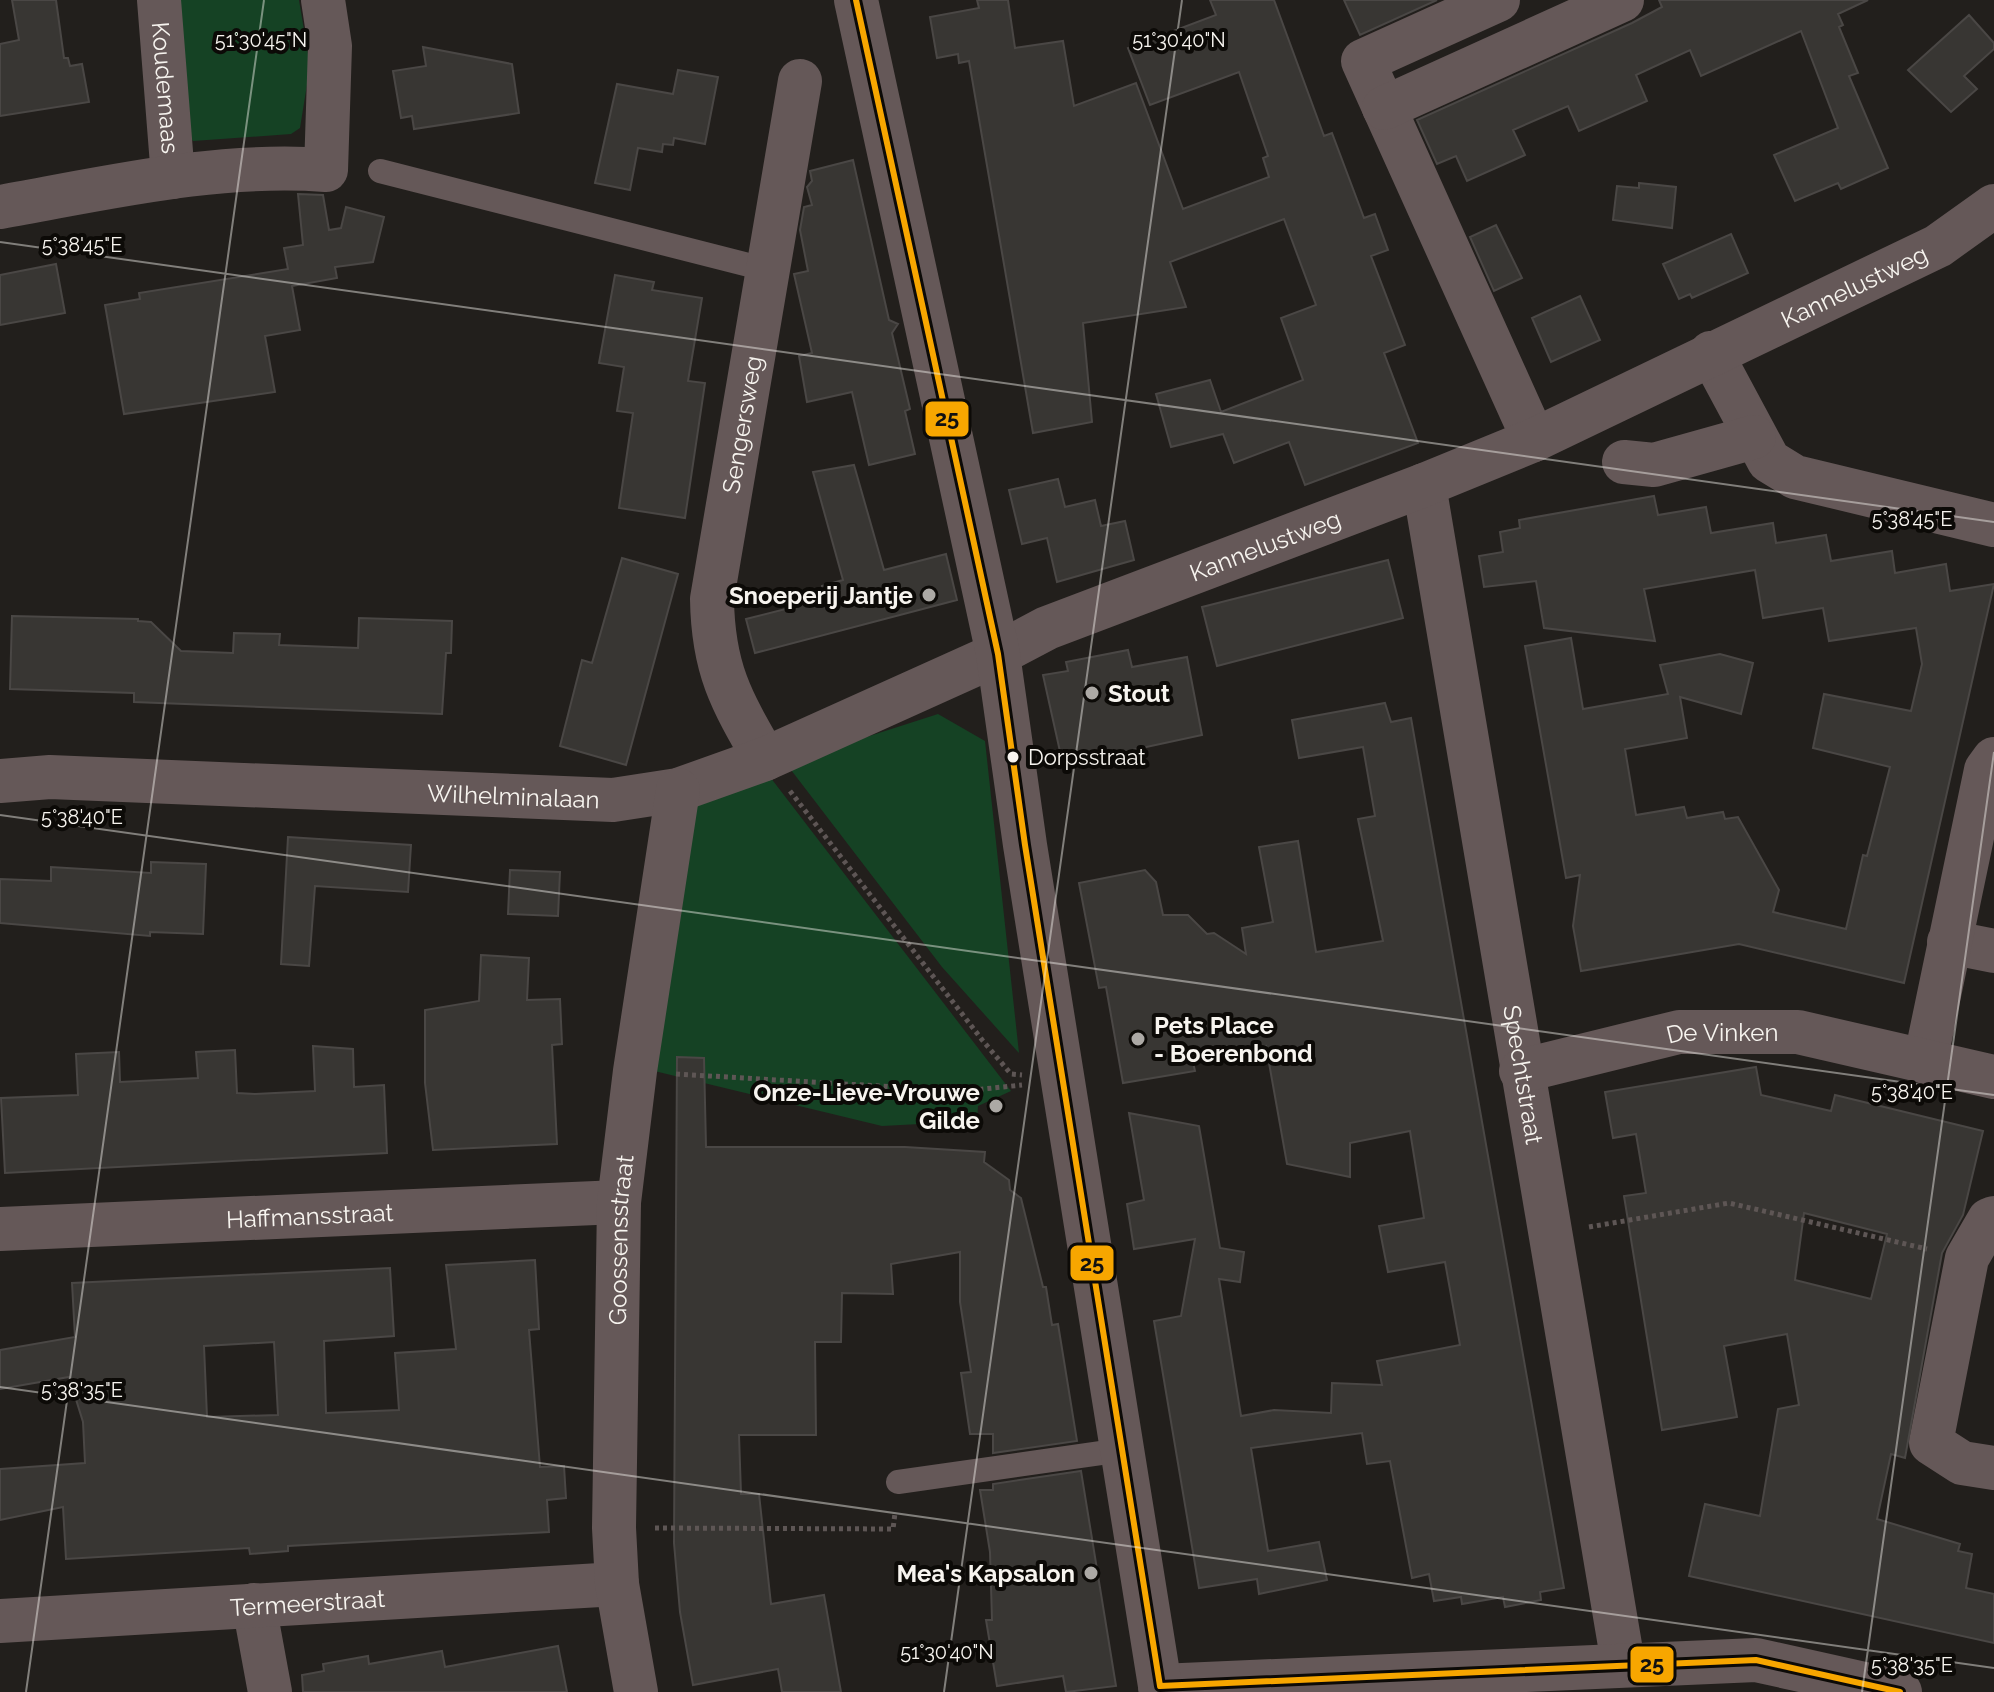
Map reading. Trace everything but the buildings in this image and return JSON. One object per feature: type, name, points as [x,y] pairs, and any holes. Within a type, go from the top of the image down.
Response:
[{"type":"street","name":"Koudemaas","points":[[159,0],[173,177]]},
{"type":"street","name":"Koudemaas","points":[[0,207],[173,177],[267,165],[326,170],[330,46],[323,0]]},
{"type":"street","points":[[856,0],[998,654],[1062,1081],[1161,1689],[1623,1663],[1900,1692]]},
{"type":"street","points":[[1498,0],[1363,61],[1534,440]]},
{"type":"street","points":[[1384,108],[1622,0]]},
{"type":"street","name":"Sengersweg","points":[[765,759],[732,702],[712,642],[712,599],[800,81]]},
{"type":"street","name":"Kannelustweg","points":[[998,654],[1047,628],[1534,440],[1938,246],[1994,206]]},
{"type":"street","points":[[1711,353],[1769,461],[1795,477],[1994,525]]},
{"type":"street","points":[[1624,462],[1654,465],[1754,437]]},
{"type":"street","name":"Spechtstraat","points":[[1424,485],[1623,1663]]},
{"type":"street","name":"Wilhelminalaan","points":[[0,781],[50,777],[613,800],[678,790],[765,759],[998,654]]},
{"type":"street","points":[[1925,1062],[1986,770],[1994,759]]},
{"type":"street","name":"Goossensstraat","points":[[636,1692],[617,1584],[614,1528],[619,1202],[635,1071],[678,790]]},
{"type":"street","points":[[1949,942],[1994,951]]},
{"type":"street","name":"De Vinken","points":[[1521,1071],[1679,1032],[1798,1032],[1994,1077]]},
{"type":"street","name":"Haffmansstraat","points":[[0,1229],[619,1202]]},
{"type":"street","points":[[1994,1218],[1989,1220],[1967,1258],[1931,1443],[1962,1463],[1994,1468]]},
{"type":"street","name":"Termeerstraat","points":[[0,1621],[617,1584]]},
{"type":"street","points":[[254,1605],[270,1692]]},
{"type":"lane","points":[[380,171],[768,270]]},
{"type":"lane","points":[[898,1482],[1122,1450]]},
{"type":"path","points":[[765,759],[1011,1074],[1062,1081]]},
{"type":"path","points":[[635,1071],[964,1091],[1062,1081]]},
{"type":"path","points":[[1552,1233],[1729,1203],[1967,1258]]},
{"type":"path","points":[[614,1528],[893,1529],[898,1482]]},
{"type":"green space","points":[[176,0],[299,0],[310,66],[300,128],[291,134],[193,141],[186,131]]},
{"type":"green space","points":[[938,714],[985,741],[1019,1053],[942,967],[788,766],[798,759]]},
{"type":"green space","points":[[767,773],[1011,1091],[978,1106],[977,1121],[882,1126],[642,1068],[690,808]]},
{"type":"transit line","name":"25","points":[[856,0],[998,654],[1025,845],[1160,1686]]},
{"type":"transit line","name":"25","points":[[1160,1686],[1756,1660],[1900,1692]]},
{"type":"place","name":"Snoeperij Jantje","points":[[929,595]]},
{"type":"place","name":"Stout","points":[[1092,693]]},
{"type":"place","name":"Dorpsstraat","points":[[1013,757]]},
{"type":"place","name":"Pets Place - Boerenbond","points":[[1138,1039]]},
{"type":"place","name":"Onze-Lieve-Vrouwe Gilde","points":[[996,1106]]},
{"type":"place","name":"Mea's Kapsalon","points":[[1091,1573]]}]
